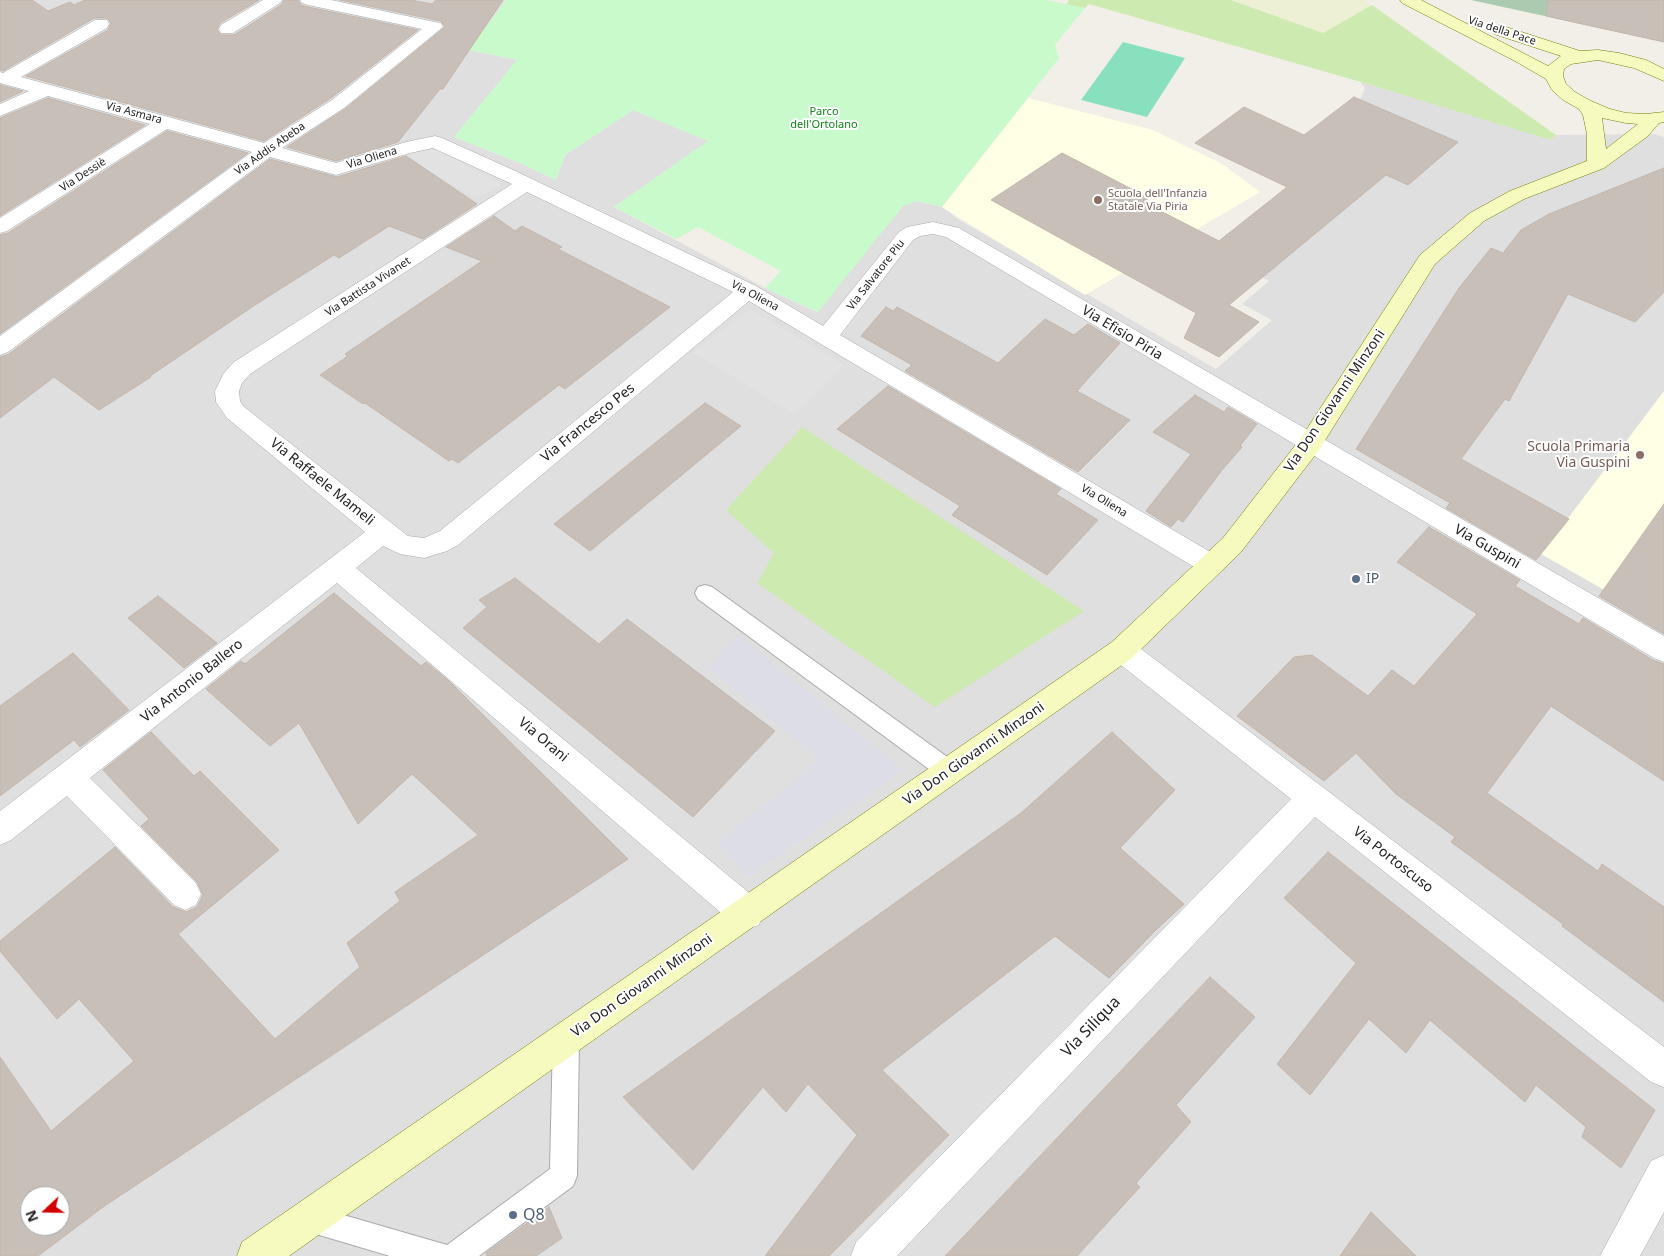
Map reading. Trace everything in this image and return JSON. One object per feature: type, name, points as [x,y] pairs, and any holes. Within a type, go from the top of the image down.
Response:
[{"type":"street","points":[[227,29],[274,0]]},
{"type":"street","name":"Via Addis Abeba","points":[[0,347],[268,149],[338,104],[435,27],[308,0]]},
{"type":"street","name":"Via della Pace","points":[[1408,0],[1554,76]]},
{"type":"street","name":"Via della Pace","points":[[1424,7],[1579,56]]},
{"type":"street","points":[[3,78],[101,24]]},
{"type":"street","points":[[1660,118],[1626,118],[1604,113],[1569,96],[1558,86],[1554,76],[1556,67],[1565,60],[1579,56],[1598,55],[1640,64],[1662,74]]},
{"type":"street","name":"Via Asmara","points":[[3,78],[268,149]]},
{"type":"street","points":[[0,111],[45,90]]},
{"type":"street","points":[[1585,105],[1592,115],[1596,134],[1597,164]]},
{"type":"street","name":"Via Don Giovanni Minzoni","points":[[256,1256],[1122,650],[1232,544],[1310,444],[1427,260],[1477,217],[1517,195],[1597,164],[1660,118]]},
{"type":"street","name":"Via Dessiè","points":[[0,227],[165,122]]},
{"type":"street","name":"Via Oliena","points":[[268,149],[336,169],[406,148],[435,142],[748,291],[1210,564]]},
{"type":"street","name":"Via Battista Vivanet","points":[[228,402],[227,391],[232,379],[242,368],[526,184]]},
{"type":"street","name":"Via Efisio Piria","points":[[933,228],[952,232],[1310,444]]},
{"type":"street","name":"Via Salvatore Piu","points":[[826,336],[906,236],[914,231],[933,228]]},
{"type":"street","name":"Via Francesco Pes","points":[[424,548],[449,538],[748,291]]},
{"type":"street","name":"Via Raffaele Mameli","points":[[228,402],[235,412],[383,532],[400,544],[424,548]]},
{"type":"street","name":"Via Guspini","points":[[1310,444],[1664,650]]},
{"type":"street","name":"Via Antonio Ballero","points":[[0,830],[383,532]]},
{"type":"street","name":"Via Orani","points":[[338,568],[747,913]]},
{"type":"street","name":"Via Portoscuso","points":[[1122,650],[1664,1069]]},
{"type":"street","points":[[68,777],[185,894]]},
{"type":"street","name":"Via Siliqua","points":[[870,1256],[1313,798]]},
{"type":"street","points":[[1619,1256],[1664,1174]]},
{"type":"lane","points":[[705,593],[949,771]]},
{"type":"lane","points":[[456,1256],[563,1176],[566,1039]]},
{"type":"lane","points":[[309,1219],[439,1256]]},
{"type":"shaded area","points":[[0,0],[506,0],[469,50],[518,60],[454,137],[520,163],[556,180],[565,155],[633,110],[709,141],[614,207],[765,288],[817,312],[893,217],[903,206],[917,201],[942,207],[958,219],[1216,369],[1272,320],[1242,304],[1269,281],[1208,249],[1269,202],[1273,204],[1297,184],[1354,97],[1360,100],[1365,88],[1361,82],[1551,139],[1556,135],[1655,134],[1664,137],[1664,1256],[0,1256]]},
{"type":"shaded area","points":[[1231,0],[1365,0],[1372,5],[1323,33]]},
{"type":"shaded area","points":[[1471,0],[1664,0],[1664,42]]},
{"type":"shaded area","name":"Scuola dell'Infanzia Statale Via Piria","points":[[1028,98],[1153,130],[1222,164],[1260,192],[1085,295],[942,207]]},
{"type":"shaded area","points":[[430,145],[502,185],[476,198],[401,155]]},
{"type":"shaded area","points":[[750,309],[844,365],[794,414],[693,352]]},
{"type":"shaded area","name":"Scuola Primaria Via Guspini","points":[[1664,391],[1664,624],[1541,554]]},
{"type":"shaded area","points":[[737,634],[903,770],[748,877],[718,842],[820,760],[709,668]]},
{"type":"green space","name":"Parco dell'Ortolano","points":[[506,0],[1046,0],[1085,8],[1055,45],[1059,59],[942,207],[917,201],[903,206],[818,312],[765,288],[781,271],[698,227],[676,239],[614,207],[708,141],[633,110],[565,155],[556,180],[520,163],[454,137],[517,60],[469,50]]},
{"type":"green space","points":[[1069,0],[1231,0],[1323,33],[1372,5],[1556,135],[1551,140],[1361,82],[1089,4],[1085,8],[1066,5]]},
{"type":"green space","points":[[1123,42],[1185,58],[1147,117],[1081,100]]},
{"type":"green space","points":[[802,427],[1084,611],[935,707],[757,583],[774,553],[726,510]]},
{"type":"building","points":[[0,0],[32,0],[48,11],[70,2],[74,5],[85,0],[259,0],[220,23],[217,30],[221,35],[234,35],[281,5],[284,0],[298,0],[301,5],[308,7],[418,30],[331,98],[264,141],[26,76],[108,30],[111,23],[107,18],[94,18],[3,71],[0,70]]},
{"type":"building","points":[[340,0],[411,0],[432,4],[436,0],[503,0],[443,89],[440,89],[398,142],[336,161],[287,147],[345,109],[445,27],[441,21]]},
{"type":"building","points":[[1548,0],[1664,0],[1664,42],[1546,16]]},
{"type":"building","points":[[0,85],[23,91],[0,102]]},
{"type":"building","points":[[1354,97],[1458,142],[1408,185],[1386,175],[1229,305],[1259,322],[1219,357],[1184,338],[1196,313],[991,200],[1062,153],[1149,198],[1143,202],[1219,241],[1287,187],[1195,143],[1244,107],[1304,135]]},
{"type":"building","points":[[48,98],[145,125],[0,216],[0,118]]},
{"type":"building","points":[[167,131],[248,153],[0,334],[0,235],[8,233]]},
{"type":"building","points":[[406,156],[477,204],[423,239],[389,226],[339,258],[334,255],[255,305],[151,377],[99,410],[54,377],[0,418],[0,357],[9,354],[270,159],[337,177]]},
{"type":"building","points":[[1664,168],[1664,292],[1635,322],[1568,294],[1509,401],[1505,399],[1461,459],[1569,519],[1536,560],[1446,508],[1450,503],[1356,449],[1459,288],[1491,248],[1503,253],[1521,230],[1549,214]]},
{"type":"building","points":[[494,216],[515,231],[522,226],[562,247],[558,249],[670,307],[565,389],[559,385],[458,463],[452,459],[449,461],[365,403],[363,404],[320,375],[348,356],[345,354],[482,261],[446,247]]},
{"type":"building","points":[[886,307],[893,311],[897,307],[998,363],[1045,319],[1074,335],[1088,324],[1120,343],[1077,391],[1130,420],[1078,472],[905,371],[912,365],[861,336]]},
{"type":"building","points":[[888,386],[1061,489],[1056,494],[1098,520],[1047,575],[952,515],[960,506],[837,429]]},
{"type":"building","points":[[1195,395],[1224,412],[1228,407],[1257,424],[1240,446],[1242,447],[1183,522],[1178,519],[1171,527],[1146,511],[1191,454],[1153,432]]},
{"type":"building","points":[[705,403],[741,426],[590,551],[554,524]]},
{"type":"building","points":[[1664,504],[1664,634],[1599,596]]},
{"type":"building","points":[[1429,527],[1520,580],[1515,586],[1579,624],[1583,618],[1653,660],[1664,664],[1664,781],[1551,706],[1487,793],[1598,871],[1602,864],[1664,907],[1664,1002],[1562,926],[1563,924],[1451,842],[1455,837],[1396,794],[1356,753],[1324,781],[1237,716],[1294,657],[1312,655],[1368,696],[1392,670],[1414,686],[1477,614],[1397,562]]},
{"type":"building","points":[[515,578],[599,644],[627,619],[775,731],[693,817],[463,628],[487,607],[479,600]]},
{"type":"building","points":[[334,593],[421,666],[426,662],[449,681],[628,859],[103,1207],[70,1232],[70,1186],[20,1186],[20,1236],[65,1236],[38,1256],[0,1256],[0,1057],[51,1131],[134,1061],[79,999],[57,1019],[0,951],[0,941],[115,847],[173,907],[186,912],[197,907],[203,895],[197,882],[141,826],[149,819],[103,770],[151,732],[194,776],[200,771],[279,850],[178,934],[275,1039],[360,967],[347,943],[400,901],[395,892],[478,835],[412,774],[358,824],[299,723],[270,746],[206,689],[241,661],[245,664]]},
{"type":"building","points":[[158,596],[217,643],[184,668],[128,618]]},
{"type":"building","points":[[73,653],[129,710],[80,747],[74,740],[0,796],[0,706]]},
{"type":"building","points":[[1112,732],[1175,790],[1120,848],[1184,904],[1109,978],[1055,936],[882,1070],[949,1135],[829,1256],[765,1256],[857,1135],[808,1084],[786,1112],[763,1087],[693,1170],[623,1097],[1021,813]]},
{"type":"building","points":[[1328,852],[1655,1110],[1621,1168],[1582,1137],[1586,1127],[1536,1085],[1525,1102],[1430,1020],[1406,1053],[1369,1019],[1310,1095],[1277,1064],[1356,963],[1284,898]]},
{"type":"building","points":[[1210,977],[1255,1017],[1176,1105],[1191,1122],[1136,1183],[1140,1187],[1077,1256],[945,1256]]},
{"type":"building","points":[[549,1207],[562,1238],[536,1256],[487,1256],[486,1253]]},
{"type":"building","points":[[1371,1212],[1416,1256],[1340,1256]]},
{"type":"place","name":"Scuola dell'Infanzia Statale Via Piria","points":[[1098,200]]},
{"type":"place","name":"Scuola Primaria Via Guspini","points":[[1640,455]]},
{"type":"place","name":"IP","points":[[1356,579]]},
{"type":"place","name":"Q8","points":[[513,1215]]}]
